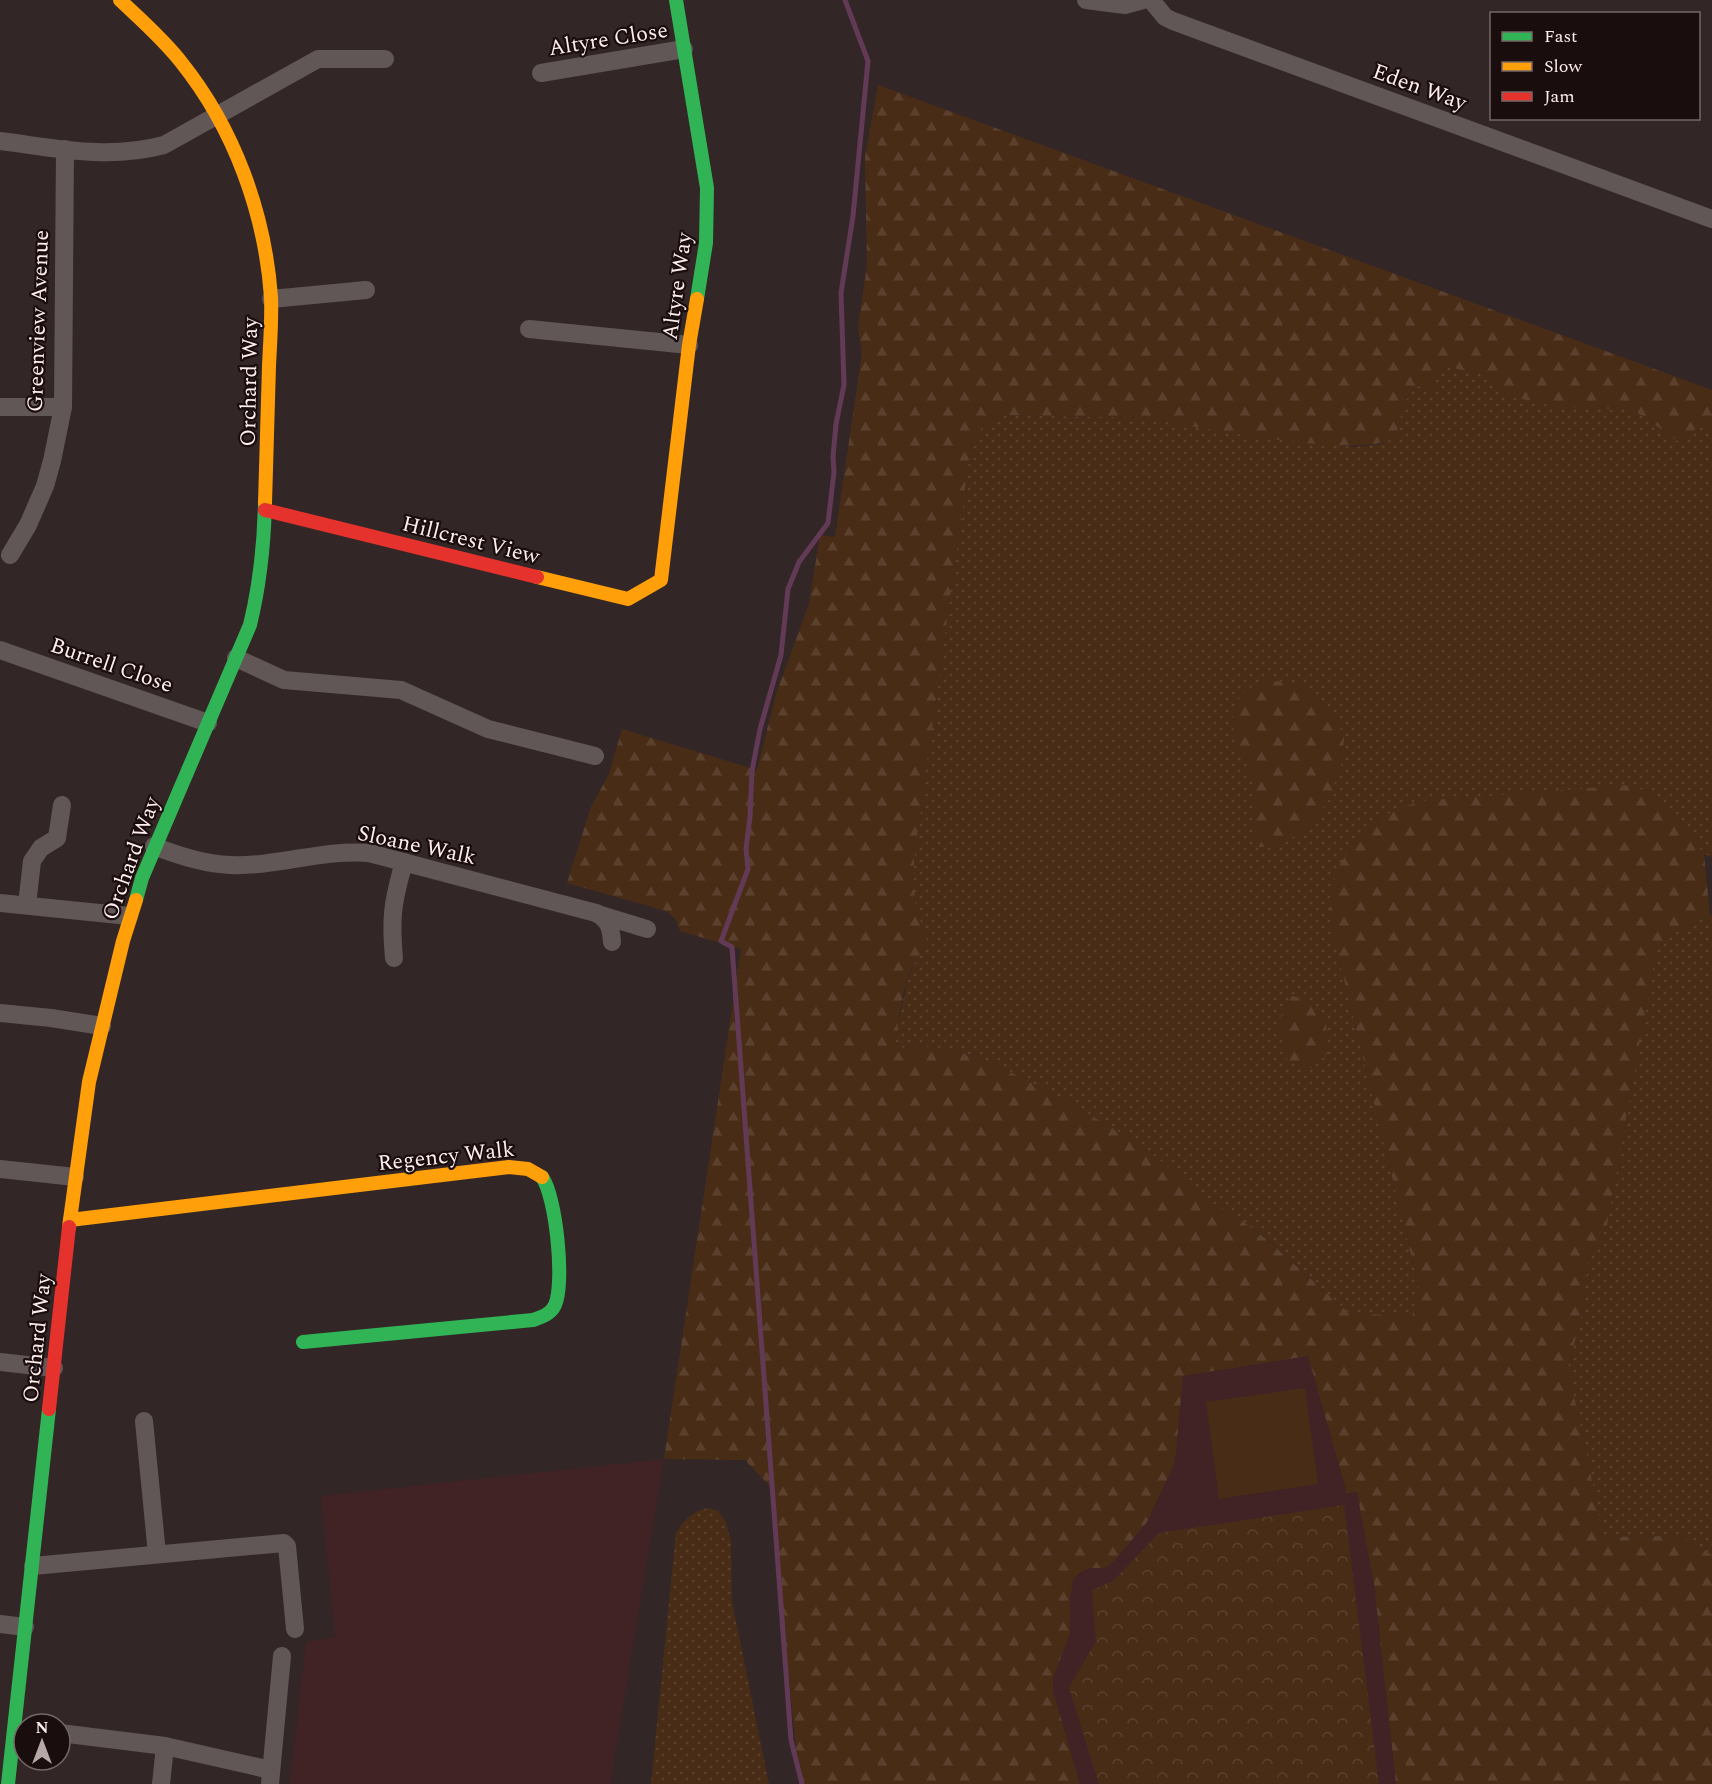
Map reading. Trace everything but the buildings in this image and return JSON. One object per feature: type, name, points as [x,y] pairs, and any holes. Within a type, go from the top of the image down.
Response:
[{"type":"street","name":"Orchard Way","points":[[20,1712],[25,1627],[85,1100],[129,916],[154,846],[250,625],[262,563],[271,299],[267,263],[251,194],[239,159],[217,115],[192,76],[157,33],[120,0]]},
{"type":"street","name":"Altyre Way","points":[[661,580],[689,345],[706,243],[707,188],[676,0]]},
{"type":"street","points":[[1086,0],[1125,5],[1136,4],[1143,0]]},
{"type":"street","name":"Eden Way","points":[[1151,0],[1161,13],[1173,21],[1712,219]]},
{"type":"street","name":"Altyre Close","points":[[541,74],[684,49]]},
{"type":"street","points":[[0,141],[105,154],[139,152],[164,145],[318,59],[385,59]]},
{"type":"street","name":"Greenview Avenue","points":[[10,555],[28,525],[45,486],[63,406],[65,149]]},
{"type":"street","points":[[271,299],[366,290]]},
{"type":"street","points":[[529,329],[689,345]]},
{"type":"street","points":[[0,406],[63,406]]},
{"type":"street","name":"Hillcrest View","points":[[265,510],[628,599],[661,580]]},
{"type":"street","name":"Burrell Close","points":[[0,650],[208,723]]},
{"type":"street","points":[[236,658],[284,680],[401,690],[488,729],[596,756]]},
{"type":"street","points":[[27,905],[32,861],[41,848],[57,838],[62,805]]},
{"type":"street","name":"Sloane Walk","points":[[154,846],[201,861],[232,865],[346,852],[369,853],[596,913],[647,929]]},
{"type":"street","points":[[394,958],[391,927],[392,906],[404,862]]},
{"type":"street","points":[[0,903],[129,916]]},
{"type":"street","points":[[596,913],[605,918],[609,924],[612,942]]},
{"type":"street","points":[[0,1013],[62,1019],[102,1026]]},
{"type":"street","name":"Regency Walk","points":[[70,1220],[509,1167],[524,1167],[545,1179],[549,1190],[560,1280],[558,1298],[549,1312],[533,1320],[303,1341]]},
{"type":"street","points":[[0,1169],[75,1177]]},
{"type":"street","points":[[0,1362],[54,1368]]},
{"type":"street","points":[[144,1421],[157,1554]]},
{"type":"street","points":[[33,1566],[284,1543],[288,1546],[295,1629]]},
{"type":"street","points":[[0,1624],[25,1627]]},
{"type":"street","points":[[72,1734],[165,1746],[270,1777],[282,1656]]},
{"type":"street","points":[[160,1784],[165,1746]]},
{"type":"street","name":"Orchard Way","points":[[8,1784],[12,1764]]},
{"type":"shaded area","points":[[1308,1356],[1347,1492],[1357,1492],[1370,1553],[1396,1784],[1080,1784],[1053,1691],[1053,1677],[1070,1633],[1069,1599],[1073,1580],[1081,1572],[1091,1568],[1105,1568],[1147,1522],[1175,1462],[1183,1376]]},
{"type":"shaded area","points":[[664,1459],[610,1784],[290,1784],[306,1642],[335,1637],[321,1496]]},
{"type":"green space","points":[[878,85],[1712,390],[1712,426],[1695,429],[1678,441],[1628,408],[1557,407],[1519,398],[1507,394],[1486,374],[1457,369],[1444,363],[1433,388],[1418,386],[1409,396],[1396,436],[1379,443],[1320,444],[1283,440],[1159,421],[1153,418],[1003,415],[982,427],[971,445],[914,859],[916,907],[927,937],[906,985],[899,1015],[896,1044],[903,1048],[918,1046],[941,1048],[974,1056],[997,1065],[1072,1104],[1144,1147],[1202,1196],[1236,1216],[1266,1239],[1349,1313],[1412,1316],[1420,1292],[1330,922],[1330,892],[1341,862],[1363,833],[1391,812],[1420,801],[1631,785],[1652,794],[1672,810],[1704,854],[1710,915],[1672,934],[1656,952],[1607,1225],[1602,1238],[1588,1256],[1583,1311],[1568,1367],[1604,1537],[1680,1536],[1712,1555],[1712,1784],[1396,1784],[1374,1584],[1357,1492],[1347,1493],[1308,1356],[1183,1376],[1175,1462],[1147,1522],[1115,1560],[1105,1568],[1091,1568],[1081,1572],[1073,1580],[1070,1599],[1070,1634],[1053,1677],[1053,1691],[1080,1784],[804,1784],[796,1749],[770,1486],[745,1460],[664,1459],[741,949],[680,931],[675,918],[666,911],[567,883],[591,807],[609,774],[622,729],[757,770],[776,694],[809,604],[820,535],[835,537],[862,353],[858,328],[867,265],[865,157]]},
{"type":"green space","points":[[1444,363],[1457,369],[1486,374],[1507,394],[1614,409],[1628,408],[1678,441],[1695,429],[1712,426],[1712,857],[1704,854],[1672,810],[1652,794],[1330,892],[1330,922],[1420,1292],[1412,1316],[1349,1313],[1267,1239],[1236,1216],[1202,1196],[1144,1147],[1072,1104],[997,1065],[974,1056],[941,1048],[918,1046],[903,1048],[896,1044],[896,1031],[908,980],[927,940],[927,932],[921,923],[914,900],[914,859],[971,445],[982,427],[1003,415],[1153,418],[1159,421],[1354,447],[1381,444],[1396,436],[1409,395],[1418,386],[1428,389]]},
{"type":"green space","points":[[1267,680],[1293,683],[1314,694],[1335,712],[1344,739],[1341,766],[1329,800],[1306,829],[1279,846],[1259,847],[1252,829],[1253,778],[1234,741],[1232,720],[1236,702],[1248,689]]},
{"type":"green space","points":[[1712,915],[1712,1555],[1680,1536],[1604,1537],[1568,1367],[1583,1311],[1588,1256],[1602,1238],[1607,1225],[1656,952],[1672,934]]},
{"type":"green space","points":[[1292,996],[1310,1001],[1326,1023],[1328,1053],[1312,1068],[1287,1061],[1284,1043],[1278,1037],[1276,1025]]},
{"type":"green space","points":[[1305,1388],[1318,1484],[1219,1499],[1206,1402]]},
{"type":"green space","points":[[1344,1505],[1379,1784],[1099,1784],[1069,1688],[1096,1641],[1092,1590],[1113,1581],[1159,1533]]},
{"type":"green space","points":[[709,1508],[718,1511],[725,1520],[731,1541],[732,1602],[769,1784],[651,1784],[676,1533],[690,1516]]},
{"type":"waterway","points":[[802,1784],[791,1740],[732,947],[721,941],[748,869],[746,849],[752,771],[760,729],[781,655],[788,589],[799,562],[828,523],[834,472],[836,424],[844,385],[841,293],[853,216],[868,61],[845,0]]},
{"type":"traffic: fast","points":[[676,0],[707,188],[706,243],[697,299]]},
{"type":"traffic: fast","points":[[136,900],[142,878],[250,625],[261,564],[265,503]]},
{"type":"traffic: fast","points":[[303,1342],[533,1320],[549,1313],[555,1305],[558,1294],[558,1240],[551,1202],[542,1177]]},
{"type":"traffic: fast","points":[[8,1784],[49,1409]]},
{"type":"traffic: slow","points":[[120,0],[167,45],[200,88],[231,143],[254,203],[268,265],[271,297],[265,503]]},
{"type":"traffic: slow","points":[[537,577],[628,599],[661,580],[689,345],[697,299]]},
{"type":"traffic: slow","points":[[69,1227],[89,1082],[123,941],[136,900]]},
{"type":"traffic: slow","points":[[70,1220],[509,1167],[528,1169],[542,1177]]},
{"type":"traffic: jam","points":[[265,510],[537,577]]},
{"type":"traffic: jam","points":[[49,1409],[69,1227]]}]
